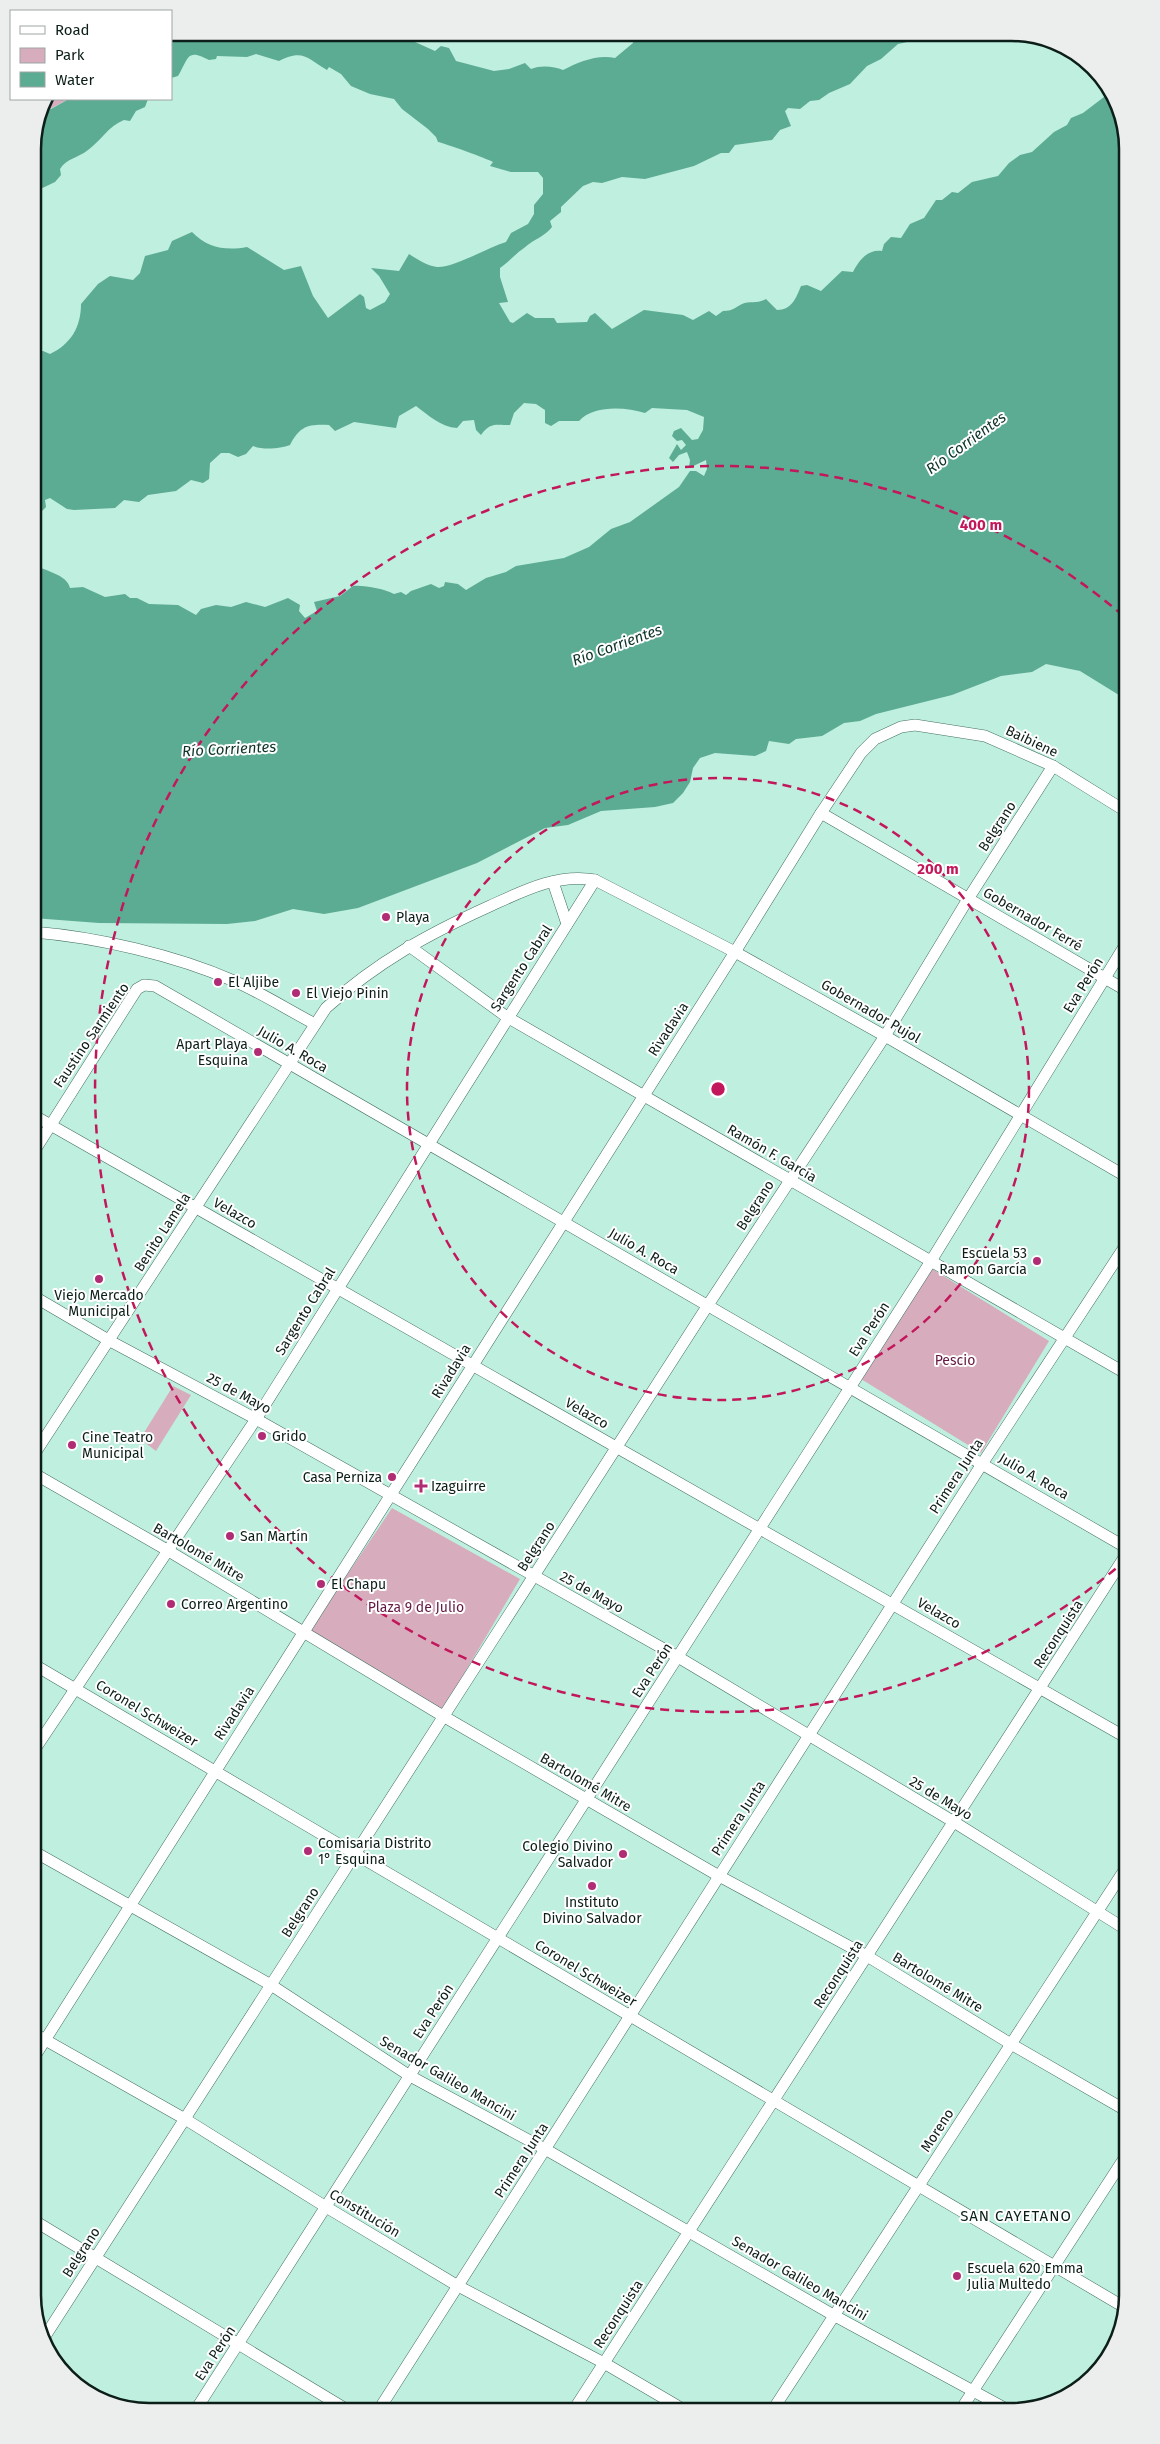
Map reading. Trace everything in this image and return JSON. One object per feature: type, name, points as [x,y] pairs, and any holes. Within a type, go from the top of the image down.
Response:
[{"type":"street","name":"Baibiene","points":[[915,725],[985,736],[1053,766],[1119,806]]},
{"type":"street","name":"Rivadavia","points":[[41,2045],[305,1632],[821,813],[861,753],[875,739],[901,726],[915,725]]},
{"type":"street","name":"Belgrano","points":[[48,2332],[708,1305],[885,1036],[968,898],[1053,766]]},
{"type":"street","name":"Gobernador Ferré","points":[[821,813],[1119,986]]},
{"type":"street","name":"Benito Lamela","points":[[41,1444],[110,1341],[288,1063],[326,1008],[349,987],[378,965],[435,931],[530,888],[580,877],[595,880]]},
{"type":"street","name":"Gobernador Pujol","points":[[595,880],[735,952],[885,1036],[1119,1172]]},
{"type":"street","name":"Sargento Cabral","points":[[41,1738],[256,1419],[337,1288],[429,1146],[507,1017],[595,880]]},
{"type":"street","points":[[553,882],[567,924]]},
{"type":"street","points":[[41,933],[110,943],[214,973],[234,981],[316,1024]]},
{"type":"street","name":"Ramón F. García","points":[[409,946],[507,1017],[1119,1369]]},
{"type":"street","name":"Eva Perón","points":[[201,2403],[931,1261],[1019,1114],[1119,956]]},
{"type":"street","name":"Julio A. Roca","points":[[144,985],[155,986],[429,1146],[1119,1543]]},
{"type":"street","name":"Faustino Sarmiento","points":[[41,1140],[137,989],[144,985]]},
{"type":"street","name":"Velazco","points":[[41,1120],[1119,1733]]},
{"type":"street","name":"Primera Junta","points":[[383,2403],[892,1604],[1064,1337],[1119,1256]]},
{"type":"street","name":"25 de Mayo","points":[[41,1301],[110,1341],[256,1419],[678,1657],[808,1737],[954,1822],[1119,1925]]},
{"type":"street","name":"Bartolomé Mitre","points":[[41,1478],[167,1550],[586,1800],[719,1876],[867,1956],[1011,2044],[1119,2106]]},
{"type":"street","name":"Reconquista","points":[[578,2403],[1119,1567]]},
{"type":"street","name":"Coronel Schweizer","points":[[41,1669],[1118,2304]]},
{"type":"street","name":"Senador Galileo Mancini","points":[[41,1856],[271,1984],[410,2076],[545,2149],[835,2316],[995,2403]]},
{"type":"street","name":"Moreno","points":[[777,2403],[1119,1879]]},
{"type":"street","name":"Constitución","points":[[41,2038],[185,2119],[326,2208],[458,2286],[604,2363],[672,2403]]},
{"type":"street","points":[[966,2403],[1119,2168]]},
{"type":"street","points":[[41,2225],[336,2403]]},
{"type":"green space","points":[[53,100],[67,100],[50,109]]},
{"type":"green space","name":"Pescio","points":[[929,1267],[1049,1341],[981,1453],[861,1379]]},
{"type":"green space","points":[[173,1386],[191,1395],[156,1451],[140,1439]]},
{"type":"green space","name":"Plaza 9 de Julio","points":[[392,1508],[520,1579],[442,1711],[310,1630]]},
{"type":"water","name":"Río Corrientes","points":[[172,41],[413,41],[435,51],[441,46],[449,48],[456,61],[494,71],[509,69],[525,63],[531,69],[547,66],[563,70],[595,58],[615,58],[633,41],[912,41],[898,44],[881,59],[867,66],[850,84],[829,93],[819,100],[810,101],[800,109],[788,108],[785,111],[791,126],[780,130],[772,140],[735,145],[729,153],[721,153],[694,166],[645,179],[622,177],[602,183],[593,182],[583,186],[561,207],[561,212],[550,221],[552,227],[549,230],[500,268],[500,277],[508,302],[499,303],[510,322],[513,323],[527,313],[535,318],[554,318],[557,323],[587,322],[590,316],[595,313],[612,329],[644,310],[683,315],[693,320],[709,311],[716,316],[723,311],[731,310],[742,304],[766,299],[777,310],[786,308],[793,302],[801,286],[807,285],[821,291],[842,271],[853,272],[865,256],[872,252],[882,251],[884,244],[891,237],[901,238],[910,224],[924,218],[936,200],[942,200],[952,192],[958,193],[972,182],[998,176],[1009,163],[1020,155],[1032,152],[1054,132],[1067,125],[1071,118],[1083,113],[1105,96],[1111,108],[1117,128],[1119,149],[1119,695],[1080,671],[1046,664],[1032,672],[1001,676],[952,695],[876,714],[860,721],[844,723],[822,736],[796,739],[789,744],[769,741],[766,751],[755,756],[715,753],[700,758],[693,768],[690,782],[673,803],[655,807],[601,811],[568,825],[545,828],[477,863],[358,908],[324,914],[293,909],[255,921],[227,924],[99,923],[41,919],[41,568],[60,576],[68,583],[70,588],[83,587],[105,597],[125,594],[130,598],[137,598],[149,604],[178,605],[196,615],[201,609],[216,605],[231,607],[246,602],[265,607],[288,598],[300,605],[299,611],[305,618],[317,611],[314,602],[340,596],[353,586],[385,590],[394,594],[401,592],[406,595],[411,591],[431,584],[439,588],[444,586],[445,582],[458,584],[466,590],[486,578],[506,572],[516,566],[564,558],[589,547],[611,529],[630,522],[679,487],[690,471],[696,471],[704,476],[707,469],[706,460],[689,468],[690,460],[687,452],[679,455],[673,462],[669,458],[677,444],[681,450],[686,445],[682,440],[677,441],[672,436],[674,431],[681,428],[692,440],[698,439],[703,430],[704,417],[687,410],[652,408],[645,413],[628,409],[601,410],[585,416],[579,421],[559,421],[551,426],[545,423],[545,410],[536,404],[524,403],[514,413],[510,425],[490,426],[481,435],[476,430],[474,420],[463,421],[457,428],[451,427],[435,420],[416,406],[399,416],[396,428],[354,422],[335,431],[329,425],[315,425],[301,430],[290,445],[276,448],[253,446],[246,454],[238,457],[229,453],[221,453],[210,463],[209,479],[203,483],[191,480],[176,491],[148,495],[139,502],[124,500],[115,508],[74,510],[67,509],[50,498],[45,500],[46,507],[41,511],[41,351],[50,354],[69,340],[77,327],[81,304],[98,284],[110,276],[133,280],[140,273],[145,256],[168,250],[172,241],[192,232],[204,242],[217,247],[232,249],[247,247],[284,270],[301,266],[313,296],[328,318],[360,294],[364,297],[366,308],[370,310],[385,302],[390,294],[379,276],[371,268],[399,271],[409,254],[430,265],[444,266],[506,242],[511,233],[528,224],[534,214],[534,205],[543,194],[543,178],[538,172],[511,172],[490,166],[493,162],[438,142],[428,129],[402,109],[394,99],[370,94],[351,86],[341,74],[329,67],[327,70],[304,56],[287,57],[279,61],[256,54],[247,57],[217,56],[216,59],[209,60],[192,55],[178,76],[172,78]]},
{"type":"water","points":[[67,100],[148,100],[145,107],[136,111],[130,121],[124,120],[113,126],[88,150],[63,165],[60,169],[61,175],[55,182],[41,189],[41,142],[47,114],[49,108]]},
{"type":"place","name":"Playa","points":[[386,917]]},
{"type":"place","name":"El Aljibe","points":[[218,982]]},
{"type":"place","name":"El Viejo Pinin","points":[[296,993]]},
{"type":"place","name":"Apart Playa Esquina","points":[[258,1052]]},
{"type":"place","name":"Escuela 53 Ramon García","points":[[1037,1261]]},
{"type":"place","name":"Viejo Mercado Municipal","points":[[99,1279]]},
{"type":"place","name":"Grido","points":[[262,1436]]},
{"type":"place","name":"Cine Teatro Municipal","points":[[72,1445]]},
{"type":"place","name":"Casa Perniza","points":[[392,1477]]},
{"type":"place","name":"Izaguirre","points":[[421,1486]]},
{"type":"place","name":"San Martín","points":[[230,1536]]},
{"type":"place","name":"El Chapu","points":[[321,1584]]},
{"type":"place","name":"Correo Argentino","points":[[171,1604]]},
{"type":"place","name":"Comisaria Distrito 1° Esquina","points":[[308,1851]]},
{"type":"place","name":"Colegio Divino Salvador","points":[[623,1854]]},
{"type":"place","name":"Instituto Divino Salvador","points":[[592,1886]]},
{"type":"place","name":"Escuela 620 Emma Julia Multedo","points":[[957,2276]]},
{"type":"district","name":"SAN CAYETANO","points":[[1016,2216]]}]
